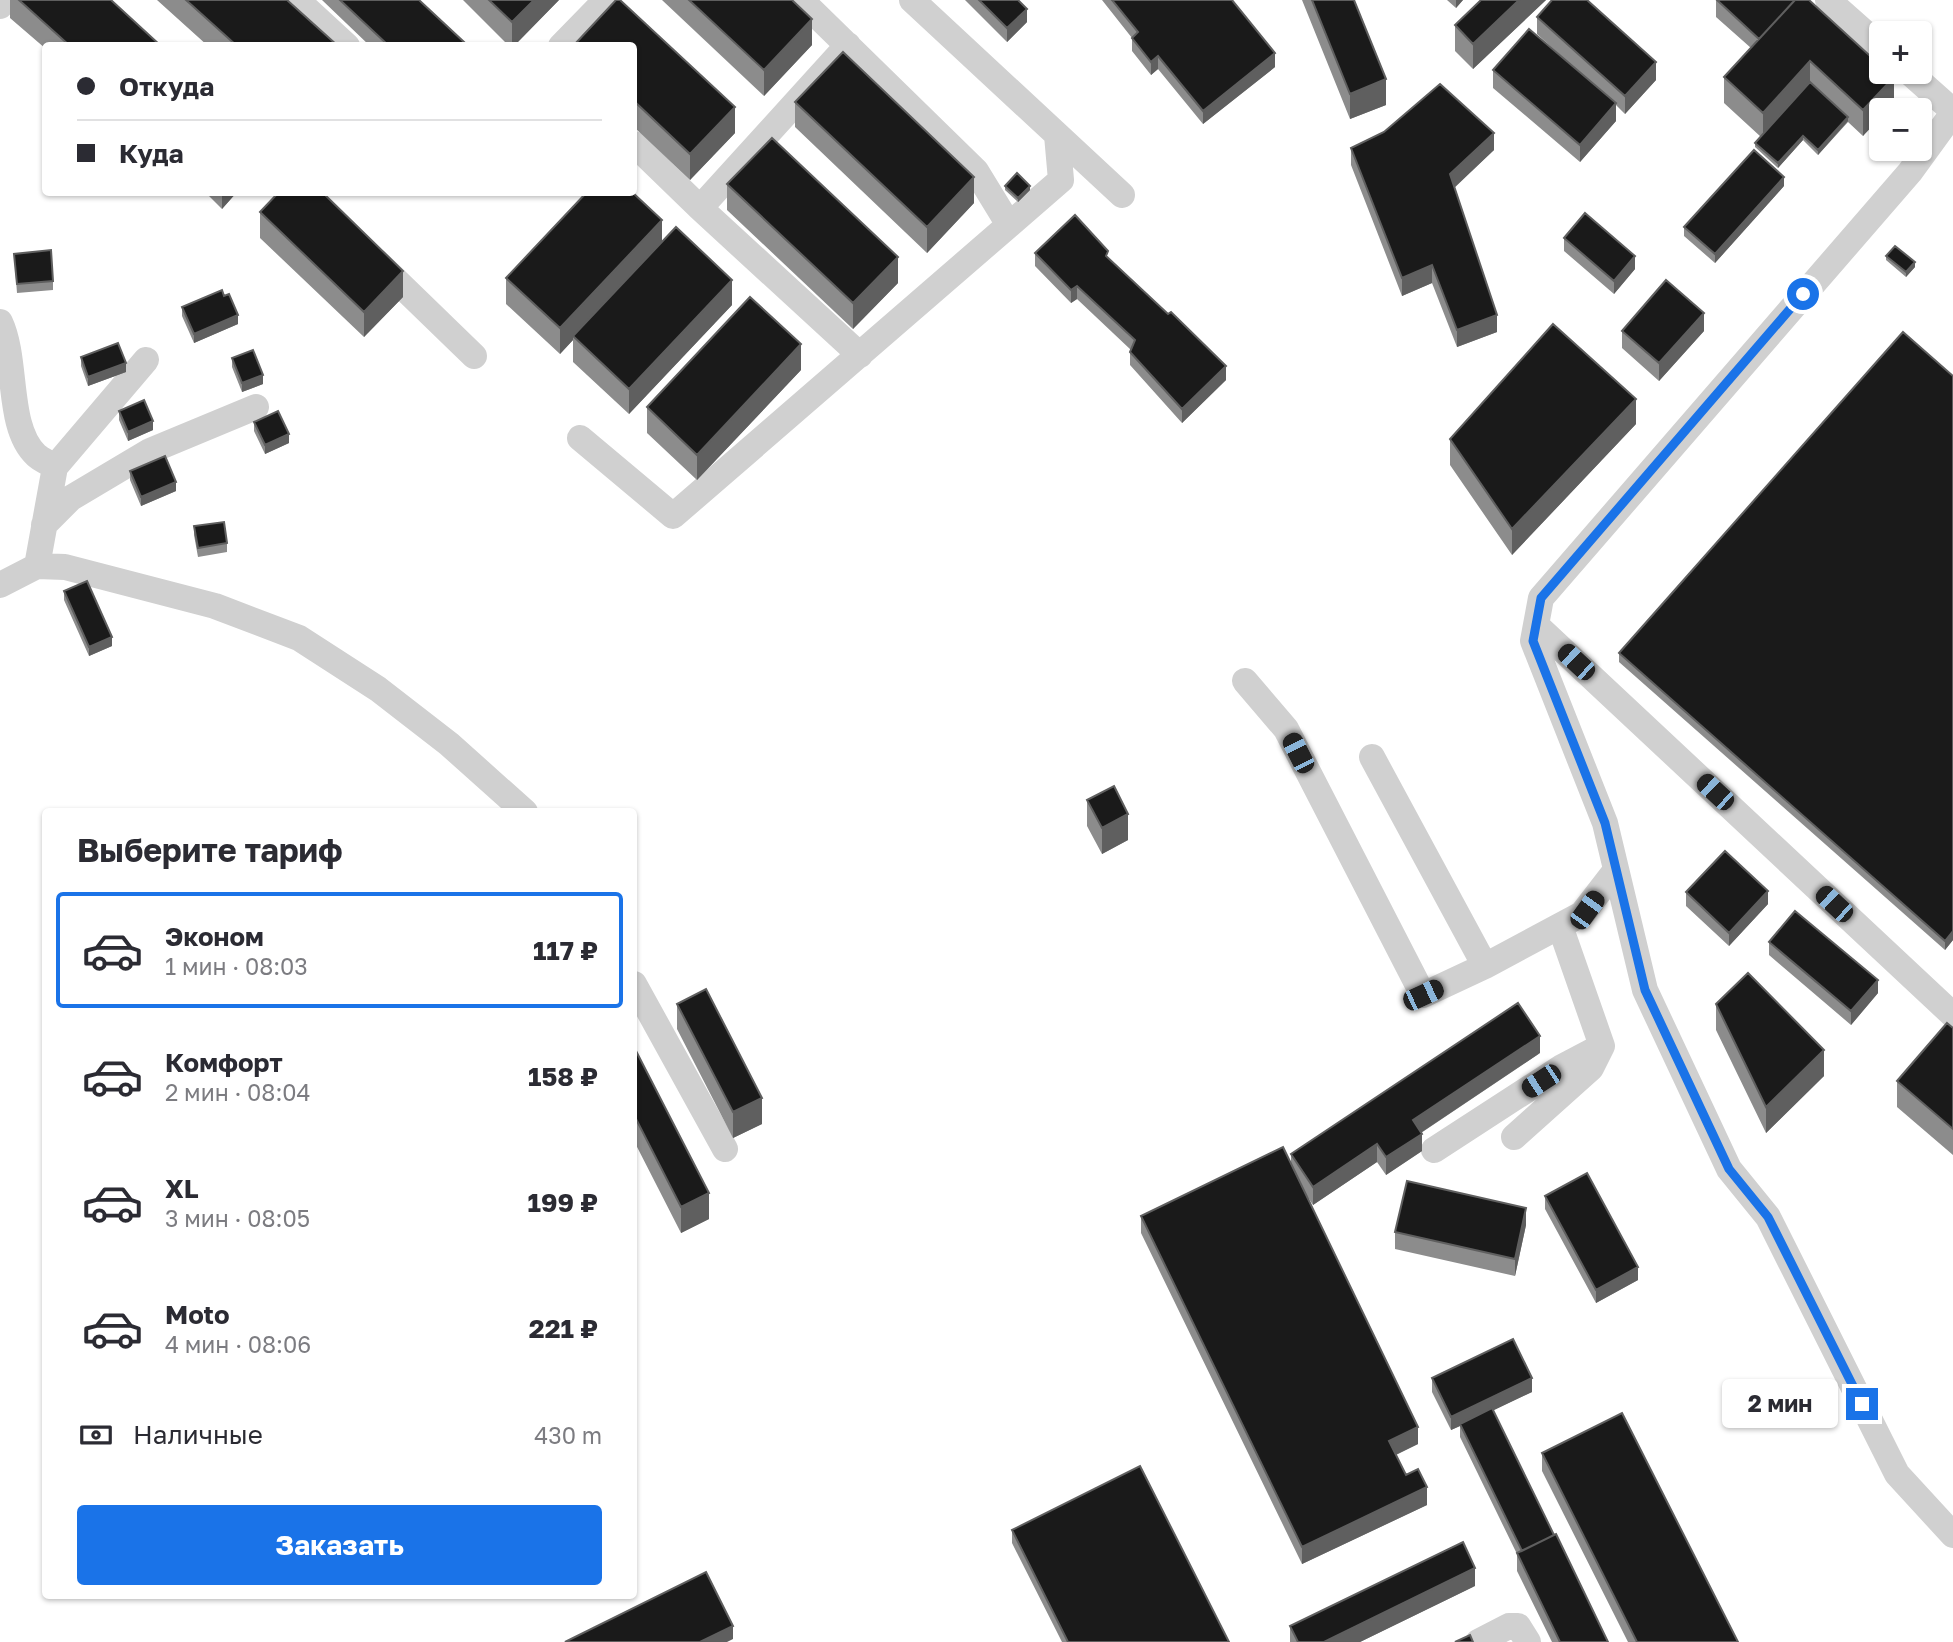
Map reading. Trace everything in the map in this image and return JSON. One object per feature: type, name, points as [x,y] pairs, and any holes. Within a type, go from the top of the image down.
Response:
[{"type":"lane","points":[[0,6],[6,0]]},
{"type":"lane","points":[[297,0],[343,42]]},
{"type":"lane","points":[[565,42],[606,0]]},
{"type":"lane","points":[[801,0],[976,171],[1009,225]]},
{"type":"lane","points":[[912,0],[1122,195]]},
{"type":"lane","points":[[1828,0],[1869,36]]},
{"type":"lane","points":[[700,208],[848,45]]},
{"type":"lane","points":[[1922,84],[1953,112],[1910,172],[1541,598],[1533,641],[1605,823],[1645,990],[1729,1169],[1768,1217],[1897,1474],[1953,1535]]},
{"type":"lane","points":[[580,438],[673,516],[1061,180],[1057,135]]},
{"type":"lane","points":[[637,147],[859,355]]},
{"type":"lane","points":[[355,240],[474,356]]},
{"type":"lane","points":[[0,322],[5,332],[21,430],[36,455],[55,467]]},
{"type":"lane","points":[[37,566],[55,467],[146,360]]},
{"type":"lane","points":[[44,524],[71,498],[150,451],[256,407]]},
{"type":"lane","points":[[0,585],[37,566],[65,566],[215,606],[299,638],[388,697],[449,744],[521,808]]},
{"type":"lane","points":[[1536,625],[1953,1015]]},
{"type":"lane","points":[[1245,681],[1286,729],[1423,995],[1485,966],[1587,910],[1616,870]]},
{"type":"lane","points":[[1372,757],[1485,966]]},
{"type":"lane","points":[[1514,1137],[1591,1068],[1602,1046],[1560,926]]},
{"type":"lane","points":[[637,989],[725,1149]]},
{"type":"lane","points":[[1434,1150],[1562,1068],[1602,1046]]},
{"type":"lane","points":[[1478,1642],[1509,1626],[1518,1626],[1528,1642]]},
{"type":"building","points":[[19,0],[111,0],[157,42],[66,42]]},
{"type":"building","points":[[186,0],[287,0],[334,42],[233,42]]},
{"type":"building","points":[[340,0],[419,0],[464,42],[385,42]]},
{"type":"building","points":[[489,0],[534,0],[512,22]]},
{"type":"building","points":[[616,0],[620,0],[735,107],[690,154],[637,104],[637,42],[577,42]]},
{"type":"building","points":[[689,0],[792,0],[812,19],[764,70]]},
{"type":"building","points":[[979,0],[1018,0],[1027,9],[1007,28]]},
{"type":"building","points":[[1112,0],[1232,0],[1275,53],[1203,111],[1158,56],[1151,62],[1132,38],[1138,32]]},
{"type":"building","points":[[1312,0],[1354,0],[1386,79],[1350,94]]},
{"type":"building","points":[[1481,0],[1519,0],[1473,44],[1455,25]]},
{"type":"building","points":[[1552,0],[1587,0],[1656,62],[1625,96],[1537,17]]},
{"type":"building","points":[[1717,0],[1793,0],[1794,1],[1759,39]]},
{"type":"building","points":[[1795,0],[1809,0],[1869,55],[1869,84],[1887,84],[1874,98],[1869,98],[1869,104],[1863,110],[1810,61],[1763,113],[1724,77]]},
{"type":"building","points":[[1529,29],[1616,103],[1580,145],[1493,70]]},
{"type":"building","points":[[843,52],[974,177],[927,227],[795,102]]},
{"type":"building","points":[[1810,82],[1848,117],[1818,150],[1803,136],[1778,163],[1755,143]]},
{"type":"building","points":[[1440,84],[1494,133],[1450,174],[1497,315],[1457,330],[1432,265],[1402,278],[1351,148],[1384,132]]},
{"type":"building","points":[[772,138],[898,257],[853,303],[727,184]]},
{"type":"building","points":[[1754,150],[1784,177],[1715,254],[1684,227]]},
{"type":"building","points":[[1017,173],[1030,186],[1018,198],[1005,186]]},
{"type":"building","points":[[275,196],[326,196],[403,271],[364,312],[260,212]]},
{"type":"building","points":[[583,196],[636,196],[662,220],[560,328],[506,278]]},
{"type":"building","points":[[1585,213],[1635,256],[1614,281],[1564,238]]},
{"type":"building","points":[[1075,215],[1108,251],[1106,256],[1168,314],[1171,312],[1226,366],[1182,409],[1130,352],[1135,340],[1077,286],[1071,290],[1035,253]]},
{"type":"building","points":[[676,227],[732,280],[629,389],[573,336]]},
{"type":"building","points":[[1895,246],[1915,262],[1906,272],[1886,256]]},
{"type":"building","points":[[51,250],[53,281],[17,284],[14,254]]},
{"type":"building","points":[[1666,280],[1704,313],[1659,363],[1622,331]]},
{"type":"building","points":[[222,290],[224,296],[229,294],[238,315],[194,334],[182,307]]},
{"type":"building","points":[[750,297],[801,344],[697,455],[647,407]]},
{"type":"building","points":[[1553,324],[1636,399],[1512,529],[1450,439]]},
{"type":"building","points":[[1903,332],[1953,376],[1953,931],[1945,941],[1619,653]]},
{"type":"building","points":[[118,343],[126,363],[88,377],[81,357]]},
{"type":"building","points":[[253,350],[263,375],[242,383],[232,358]]},
{"type":"building","points":[[144,400],[153,421],[128,432],[119,411]]},
{"type":"building","points":[[278,411],[289,434],[265,445],[254,422]]},
{"type":"building","points":[[165,456],[176,482],[141,497],[130,471]]},
{"type":"building","points":[[224,522],[227,543],[198,548],[194,526]]},
{"type":"building","points":[[87,581],[112,637],[89,647],[64,591]]},
{"type":"building","points":[[1114,786],[1128,814],[1102,828],[1087,800]]},
{"type":"building","points":[[1725,851],[1768,891],[1729,933],[1686,892]]},
{"type":"building","points":[[1795,911],[1878,980],[1851,1011],[1769,942]]},
{"type":"building","points":[[1748,973],[1824,1050],[1766,1107],[1716,1004]]},
{"type":"building","points":[[706,989],[762,1098],[733,1112],[677,1004]]},
{"type":"building","points":[[1518,1003],[1540,1036],[1413,1120],[1422,1134],[1386,1157],[1377,1144],[1313,1187],[1291,1154]]},
{"type":"building","points":[[1947,1023],[1953,1028],[1953,1129],[1897,1081]]},
{"type":"building","points":[[637,1053],[709,1193],[681,1207],[637,1121]]},
{"type":"building","points":[[1283,1147],[1418,1427],[1389,1441],[1406,1475],[1418,1469],[1427,1487],[1302,1547],[1141,1216]]},
{"type":"building","points":[[1587,1173],[1638,1267],[1596,1290],[1545,1196]]},
{"type":"building","points":[[1407,1181],[1526,1208],[1515,1259],[1395,1232]]},
{"type":"building","points":[[1513,1339],[1532,1378],[1451,1417],[1432,1378]]},
{"type":"building","points":[[1492,1408],[1554,1535],[1522,1551],[1460,1424]]},
{"type":"building","points":[[1622,1413],[1738,1642],[1637,1642],[1542,1453]]},
{"type":"building","points":[[1140,1466],[1229,1642],[1068,1642],[1012,1530]]},
{"type":"building","points":[[1556,1534],[1608,1642],[1560,1642],[1517,1553]]},
{"type":"building","points":[[1463,1542],[1475,1568],[1324,1642],[1298,1642],[1290,1626]]},
{"type":"building","points":[[706,1572],[733,1626],[700,1642],[565,1642]]},
{"type":"building","points":[[1470,1635],[1473,1642],[1455,1642]]},
{"type":"route","points":[[1803,294],[1541,598],[1533,641],[1605,823],[1645,990],[1729,1169],[1768,1217],[1862,1404]]}]
